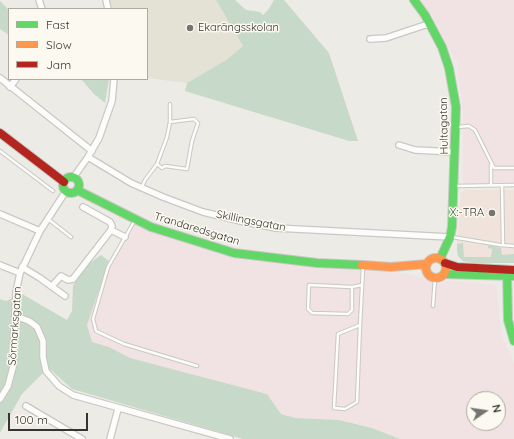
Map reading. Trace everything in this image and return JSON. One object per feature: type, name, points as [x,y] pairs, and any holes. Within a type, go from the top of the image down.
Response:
[{"type":"main road","name":"Hultagatan","points":[[414,0],[431,25],[449,68],[456,107],[454,186],[450,237],[442,261]]},
{"type":"main road","points":[[0,132],[64,182]]},
{"type":"main road","points":[[68,178],[73,178],[78,183],[77,190],[72,193],[66,192],[63,187],[64,182],[68,178]]},
{"type":"main road","name":"Trandaredsgatan","points":[[77,190],[135,220],[182,238],[239,254],[292,262],[391,267],[427,274],[435,278]]},
{"type":"main road","name":"Trandaredsgatan","points":[[391,267],[427,264],[432,259],[442,261]]},
{"type":"main road","points":[[442,261],[457,267],[511,273]]},
{"type":"main road","points":[[442,261],[446,268],[444,274]]},
{"type":"main road","points":[[427,264],[427,274]]},
{"type":"main road","points":[[435,278],[444,274],[457,273],[511,273]]},
{"type":"main road","points":[[511,273],[508,320],[514,341]]},
{"type":"street","points":[[370,38],[386,38],[425,25],[431,25]]},
{"type":"street","points":[[0,78],[92,152]]},
{"type":"street","points":[[10,87],[15,80]]},
{"type":"street","points":[[73,178],[92,152],[99,138],[112,101],[114,80]]},
{"type":"street","points":[[399,145],[415,150],[455,152]]},
{"type":"street","name":"Skillingsgatan","points":[[88,158],[142,188],[203,212],[276,228],[450,237]]},
{"type":"street","name":"Sörmarksgatan","points":[[0,400],[8,386],[13,367],[16,292],[21,270],[40,231],[66,192]]},
{"type":"street","points":[[52,286],[61,276],[68,280],[73,279],[111,230],[112,226],[110,222],[83,207]]},
{"type":"street","points":[[0,214],[40,231]]},
{"type":"street","points":[[111,230],[125,237]]},
{"type":"street","points":[[0,265],[21,270],[52,286],[65,296]]},
{"type":"street","points":[[15,316],[29,321],[37,327],[42,341],[46,371],[59,386],[73,396],[216,437],[230,439]]},
{"type":"street","points":[[26,406],[82,439]]},
{"type":"street","points":[[110,439],[118,409]]},
{"type":"lane","points":[[142,188],[145,180],[157,164],[167,137],[170,122],[170,104]]},
{"type":"lane","points":[[157,164],[162,168],[165,166],[187,169],[192,142],[198,123],[194,119],[170,122]]},
{"type":"lane","points":[[456,127],[469,126],[475,130],[491,165],[491,185]]},
{"type":"lane","points":[[0,151],[53,190]]},
{"type":"lane","points":[[491,165],[494,168],[514,168]]},
{"type":"lane","points":[[502,185],[503,245]]},
{"type":"lane","points":[[454,186],[514,185]]},
{"type":"lane","points":[[48,219],[71,237]]},
{"type":"lane","points":[[135,220],[105,274],[94,319],[96,331],[124,344],[197,366]]},
{"type":"lane","points":[[450,237],[514,246]]},
{"type":"lane","points":[[360,325],[338,334],[334,408],[345,409],[357,402],[363,265]]},
{"type":"lane","points":[[432,306],[435,278]]},
{"type":"lane","points":[[352,287],[352,310],[348,314],[312,312],[308,309],[309,285],[352,287],[362,285]]},
{"type":"shaded area","name":"Ekarängsskolan","points":[[110,0],[216,0],[243,46],[226,60],[187,83],[148,78],[148,8],[112,8]]},
{"type":"shaded area","points":[[421,0],[514,0],[514,183],[464,184],[463,110],[457,67],[459,66],[458,60],[455,60],[432,15]]},
{"type":"shaded area","points":[[465,190],[514,190],[514,263],[474,263],[463,261],[458,256],[457,244],[461,193]]},
{"type":"shaded area","points":[[134,223],[156,233],[202,249],[248,261],[401,273],[424,278],[438,284],[448,281],[496,284],[501,334],[514,363],[514,439],[400,439],[372,428],[339,420],[295,418],[281,414],[267,394],[130,358],[109,347],[92,342],[87,325],[109,261]]},
{"type":"green space","points":[[216,0],[235,0],[246,10],[260,12],[263,15],[274,0],[284,0],[329,53],[358,141],[349,141],[185,91],[187,83],[226,60],[243,46]]},
{"type":"green space","points":[[0,1],[8,9],[8,34],[0,29]]},
{"type":"green space","points":[[82,80],[109,80],[105,103],[94,94]]},
{"type":"green space","points":[[463,243],[464,257],[491,257],[492,249],[488,248],[488,245],[501,248],[502,255],[514,254],[514,263],[474,263],[463,261],[458,256],[457,244]]},
{"type":"green space","points":[[101,255],[109,261],[87,325],[92,342],[109,347],[130,358],[267,394],[281,414],[295,418],[339,420],[372,428],[400,439],[243,439],[72,389],[51,370],[42,374],[22,394],[0,433],[0,299],[6,301],[22,294],[67,320],[72,311],[73,285],[86,266]]},
{"type":"traffic: fast","points":[[414,0],[425,15],[442,47],[449,68],[456,107],[452,227],[450,237],[440,259]]},
{"type":"traffic: fast","points":[[71,177],[78,182],[79,185],[74,192],[71,193],[64,188],[63,185],[68,178],[71,177]]},
{"type":"traffic: fast","points":[[77,190],[151,227],[234,253],[317,263],[362,265]]},
{"type":"traffic: fast","points":[[507,270],[508,320],[514,341]]},
{"type":"traffic: fast","points":[[444,274],[514,276]]},
{"type":"traffic: slow","points":[[436,258],[443,261],[446,268],[443,275],[436,278],[429,275],[426,268],[429,261],[436,258]]},
{"type":"traffic: slow","points":[[362,265],[391,267],[427,264]]},
{"type":"traffic: jam","points":[[0,133],[64,182]]},
{"type":"traffic: jam","points":[[445,263],[457,267],[514,270]]},
{"type":"place","name":"Ekarängsskolan","points":[[190,28]]},
{"type":"place","name":"X:-TRA","points":[[492,213]]}]
